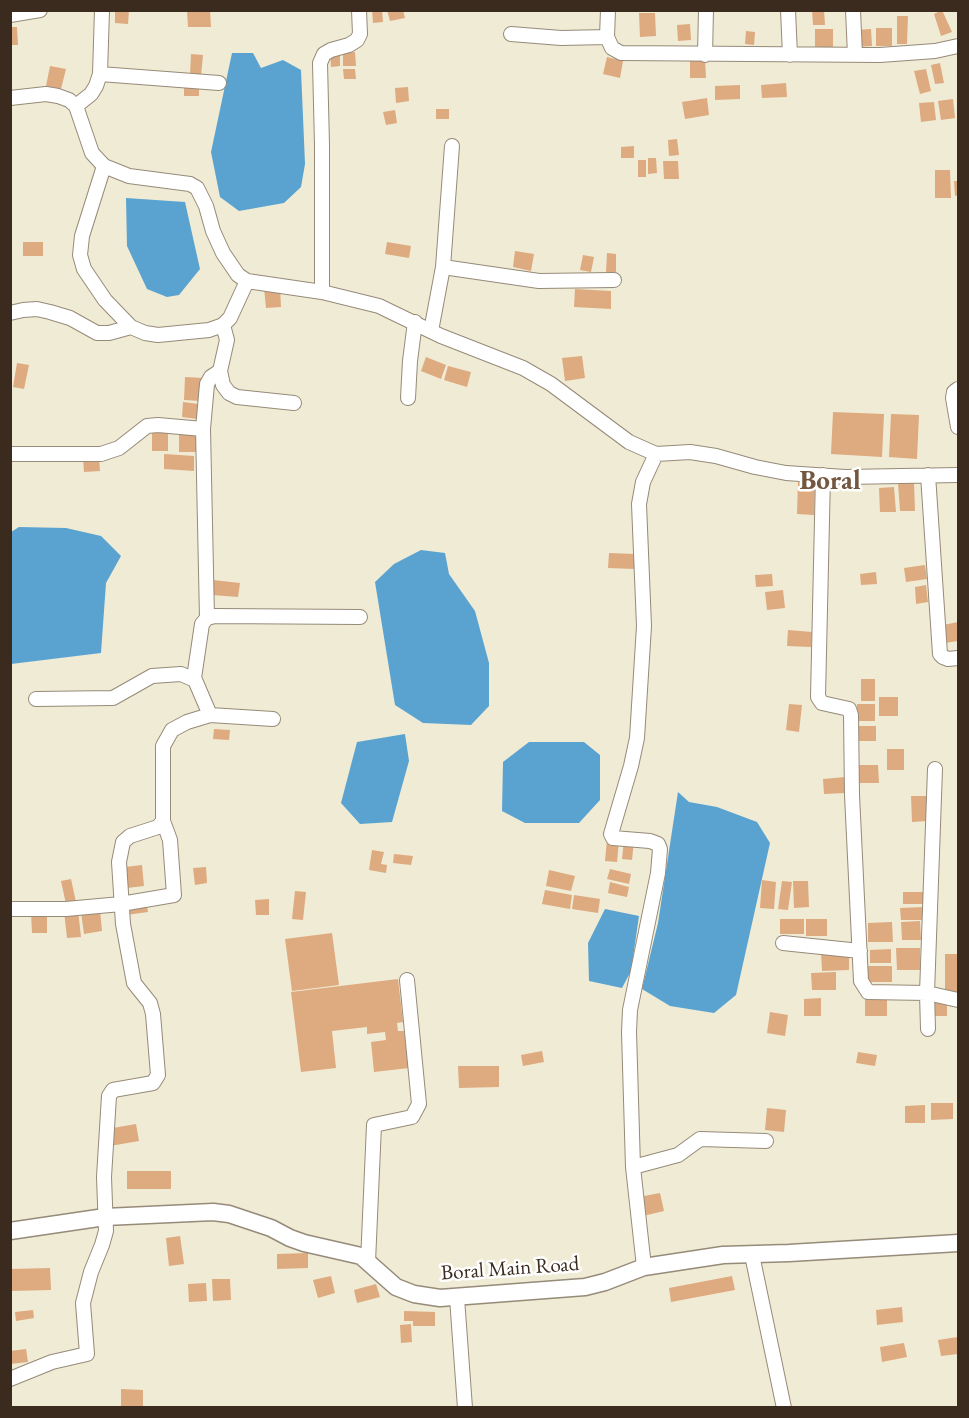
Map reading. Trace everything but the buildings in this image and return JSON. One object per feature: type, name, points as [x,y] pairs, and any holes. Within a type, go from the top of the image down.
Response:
[{"type":"main road","name":"Boral Main Road","points":[[10,1231],[105,1217],[213,1212],[230,1214],[271,1228],[304,1243],[362,1256],[388,1281],[403,1290],[424,1296],[458,1298],[585,1287],[644,1268],[723,1255],[958,1243]]},
{"type":"street","points":[[14,13],[40,10]]},
{"type":"street","points":[[76,106],[91,94],[96,86],[99,74],[102,10]]},
{"type":"street","points":[[322,292],[320,63],[324,54],[357,40],[360,34],[359,10]]},
{"type":"street","points":[[608,10],[607,37],[612,48],[621,53],[855,55],[935,51],[958,46]]},
{"type":"street","points":[[705,55],[706,10]]},
{"type":"street","points":[[788,10],[790,55]]},
{"type":"street","points":[[853,10],[855,55]]},
{"type":"street","points":[[511,34],[561,38],[607,37]]},
{"type":"street","points":[[99,74],[219,83]]},
{"type":"street","points":[[10,98],[46,94],[69,100],[76,106],[92,153],[104,166],[129,176],[190,184],[197,188],[206,206],[222,252],[238,275],[247,281],[322,292],[379,306],[431,331],[523,368],[551,384],[629,442],[656,454],[690,452],[786,473],[958,475]]},
{"type":"street","points":[[431,331],[443,267],[452,146]]},
{"type":"street","points":[[104,166],[82,236],[80,255],[84,269],[105,300],[131,327],[158,335],[209,330],[223,325],[230,318],[247,281]]},
{"type":"street","points":[[443,267],[539,281],[614,280]]},
{"type":"street","points":[[10,313],[30,309],[50,312],[70,318],[97,333],[109,333],[131,327]]},
{"type":"street","points":[[408,398],[415,322]]},
{"type":"street","points":[[223,325],[228,340],[220,371],[223,385],[229,393],[237,397],[294,403]]},
{"type":"street","points":[[207,618],[203,429],[207,384],[211,377],[220,371]]},
{"type":"street","points":[[958,389],[954,392],[953,398],[958,427]]},
{"type":"street","points":[[10,454],[101,454],[119,448],[147,426],[203,429]]},
{"type":"street","points":[[644,1268],[633,1167],[628,1053],[630,1010],[658,873],[660,849],[656,843],[650,841],[613,838],[611,834],[637,738],[644,635],[639,504],[643,482],[656,454]]},
{"type":"street","points":[[823,475],[819,697],[822,704],[849,709],[851,715],[852,795],[861,981],[865,990],[873,992],[927,993],[958,1000]]},
{"type":"street","points":[[928,475],[940,654],[943,657],[958,658]]},
{"type":"street","points":[[210,715],[194,678],[202,624],[207,618],[216,616],[360,616]]},
{"type":"street","points":[[36,699],[106,699],[119,696],[139,682],[159,675],[181,674],[194,678]]},
{"type":"street","points":[[10,909],[66,909],[121,904],[174,895],[170,840],[163,821],[163,746],[165,740],[172,730],[210,715],[273,719]]},
{"type":"street","points":[[928,1029],[927,993],[935,769]]},
{"type":"street","points":[[10,1378],[52,1362],[87,1354],[83,1303],[91,1272],[105,1237],[104,1177],[109,1096],[113,1090],[153,1083],[158,1075],[153,1014],[150,1003],[137,989],[132,976],[121,904],[119,862],[123,842],[130,837],[158,827],[163,821]]},
{"type":"street","points":[[783,943],[860,951]]},
{"type":"street","points":[[368,1262],[374,1125],[412,1117],[419,1104],[407,980]]},
{"type":"street","points":[[633,1167],[678,1155],[700,1139],[766,1141]]},
{"type":"street","points":[[752,1255],[784,1407]]},
{"type":"street","points":[[458,1298],[465,1407]]},
{"type":"water","points":[[232,53],[253,53],[261,68],[283,60],[301,70],[305,164],[301,187],[284,203],[239,211],[220,197],[211,152]]},
{"type":"water","points":[[126,198],[185,202],[200,269],[179,295],[167,297],[147,289],[127,246]]},
{"type":"water","points":[[19,527],[66,528],[101,536],[121,556],[106,583],[101,653],[11,664],[11,532]]},
{"type":"water","points":[[421,550],[445,553],[449,574],[475,611],[489,663],[489,706],[471,725],[423,723],[395,705],[375,582],[394,564]]},
{"type":"water","points":[[405,734],[409,761],[392,822],[360,824],[341,803],[357,742]]},
{"type":"water","points":[[529,742],[584,742],[600,755],[600,800],[579,823],[525,823],[502,811],[503,762]]},
{"type":"water","points":[[678,792],[689,802],[717,807],[757,822],[770,843],[736,995],[714,1013],[670,1006],[642,989],[658,923]]},
{"type":"water","points":[[605,909],[639,916],[631,971],[622,988],[589,981],[588,943]]},
{"type":"district","name":"Boral","points":[[830,482]]}]
